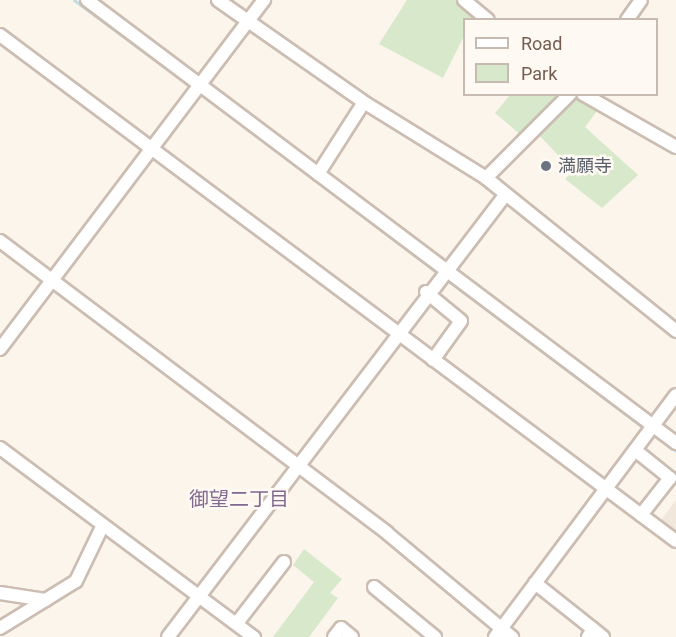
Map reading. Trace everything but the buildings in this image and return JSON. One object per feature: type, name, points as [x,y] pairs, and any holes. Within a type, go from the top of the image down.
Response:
[{"type":"street","points":[[87,0],[676,443]]},
{"type":"street","points":[[218,0],[364,102],[486,178],[676,331]]},
{"type":"street","points":[[0,349],[264,0]]},
{"type":"street","points":[[464,0],[486,18]]},
{"type":"street","points":[[628,18],[641,0]]},
{"type":"street","points":[[0,35],[676,541]]},
{"type":"street","points":[[486,178],[568,96]]},
{"type":"street","points":[[587,96],[676,147]]},
{"type":"street","points":[[318,174],[364,102]]},
{"type":"street","points":[[168,637],[444,268],[506,194]]},
{"type":"street","points":[[0,241],[298,464],[499,633],[512,637]]},
{"type":"street","points":[[426,292],[461,321],[433,360]]},
{"type":"street","points":[[499,633],[676,395]]},
{"type":"street","points":[[0,448],[254,637]]},
{"type":"street","points":[[635,450],[669,478],[641,515]]},
{"type":"street","points":[[0,628],[76,581],[103,525]]},
{"type":"street","points":[[237,623],[284,562]]},
{"type":"street","points":[[535,583],[595,634]]},
{"type":"street","points":[[374,588],[435,637]]},
{"type":"street","points":[[0,593],[45,600]]},
{"type":"street","points":[[334,637],[341,628],[352,637]]},
{"type":"shaded area","points":[[676,500],[676,538],[658,524]]},
{"type":"green space","points":[[407,0],[460,0],[482,18],[463,18],[463,38],[443,78],[379,44]]},
{"type":"green space","points":[[509,96],[558,96],[522,136],[495,113]]},
{"type":"green space","points":[[580,97],[597,111],[585,127],[638,175],[602,208],[565,179],[573,171],[539,135],[571,99]]},
{"type":"green space","points":[[304,549],[342,579],[330,593],[338,598],[309,637],[273,637],[314,582],[293,565]]},
{"type":"waterway","points":[[74,0],[191,87]]},
{"type":"waterway","points":[[201,94],[435,271]]},
{"type":"waterway","points":[[446,279],[645,429]]},
{"type":"waterway","points":[[650,432],[676,451]]},
{"type":"place","name":"満願寺","points":[[546,166]]},
{"type":"district","name":"御望二丁目","points":[[239,499]]}]
